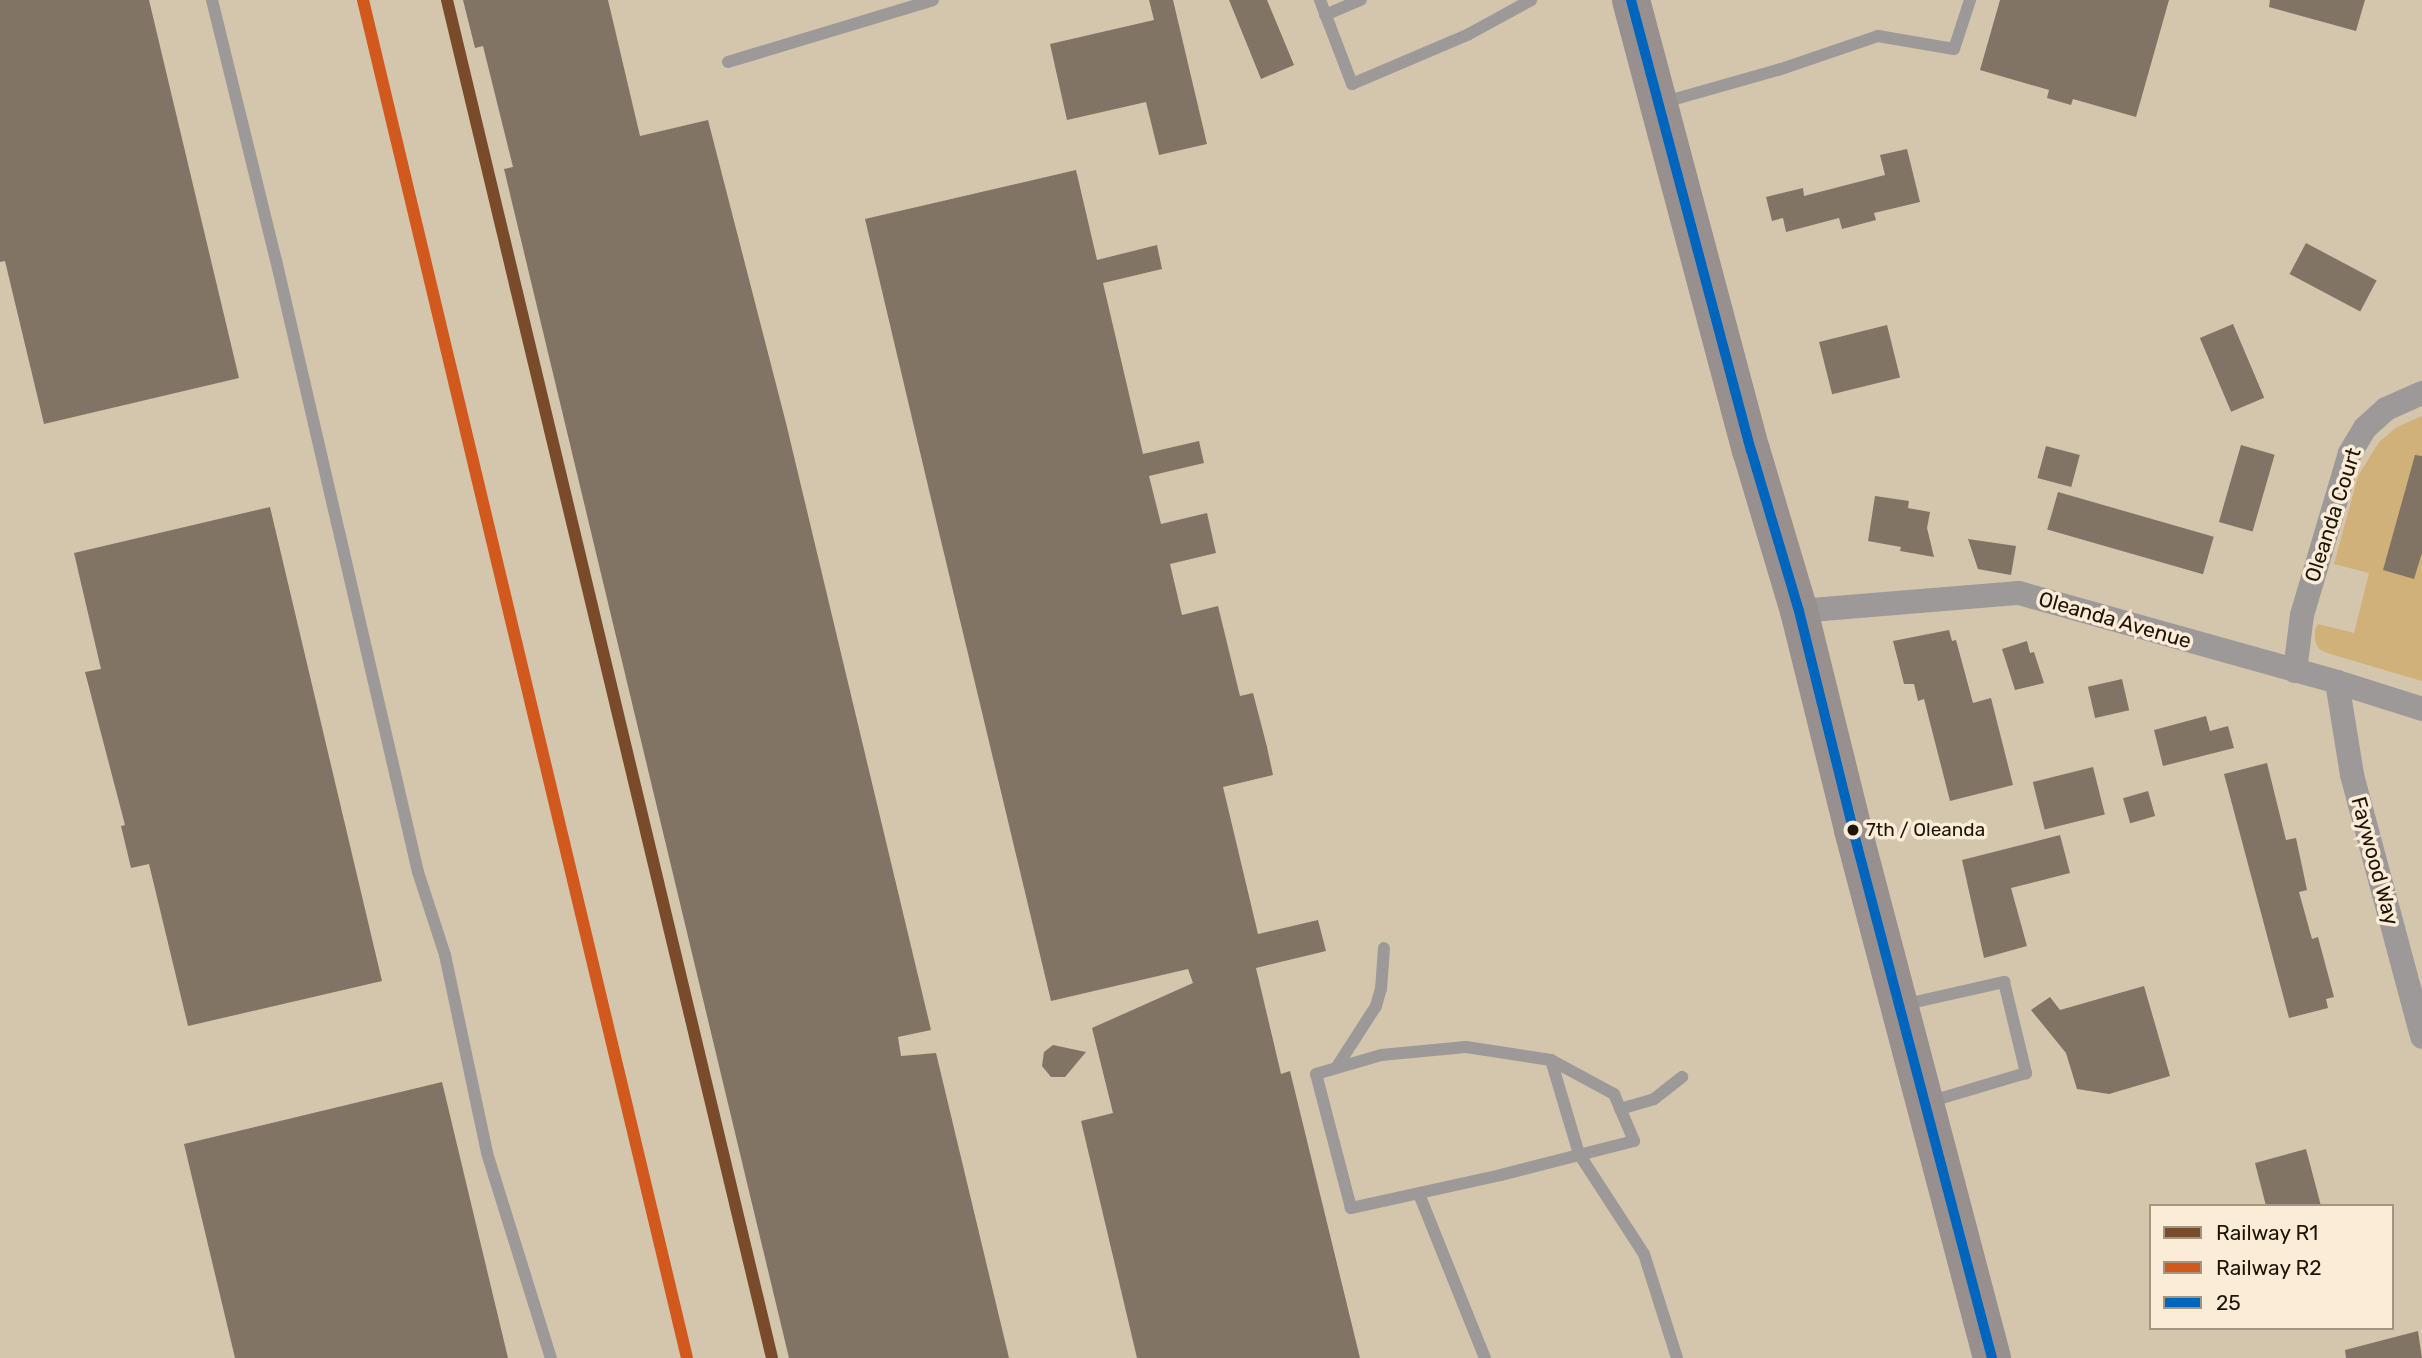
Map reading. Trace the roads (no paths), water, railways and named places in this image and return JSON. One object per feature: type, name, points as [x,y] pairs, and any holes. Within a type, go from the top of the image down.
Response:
[{"type":"main road","points":[[1631,0],[1751,450],[1799,611],[1992,1358]]},
{"type":"street","name":"Oleanda Court","points":[[2295,671],[2302,615],[2350,453],[2365,428],[2386,409],[2422,393]]},
{"type":"street","name":"Oleanda Avenue","points":[[1799,611],[2019,593],[2337,682],[2422,709]]},
{"type":"street","name":"Faywood Way","points":[[2337,682],[2352,775],[2422,1037]]},
{"type":"lane","points":[[212,0],[276,260],[418,872],[445,955],[488,1153],[551,1358]]},
{"type":"lane","points":[[729,62],[933,0]]},
{"type":"lane","points":[[1320,0],[1352,84],[1469,34],[1531,0]]},
{"type":"lane","points":[[1325,15],[1361,0]]},
{"type":"lane","points":[[1657,104],[1778,70],[1878,36],[1954,49],[1970,0]]},
{"type":"lane","points":[[1338,1065],[1376,1006],[1381,989],[1384,948]]},
{"type":"lane","points":[[1900,1005],[2004,982],[2026,1073],[1926,1104]]},
{"type":"lane","points":[[1466,1046],[1550,1060],[1614,1094],[1634,1141],[1351,1208],[1315,1074],[1338,1065],[1381,1055],[1466,1046]]},
{"type":"lane","points":[[1550,1060],[1578,1154],[1644,1254],[1677,1358]]},
{"type":"lane","points":[[1620,1109],[1654,1099],[1682,1077]]},
{"type":"lane","points":[[1419,1194],[1485,1358]]},
{"type":"rail line","name":"R2","points":[[363,0],[687,1358]]},
{"type":"rail line","name":"R1","points":[[447,0],[772,1358]]},
{"type":"place","name":"7th / Oleanda","points":[[1853,830]]}]
